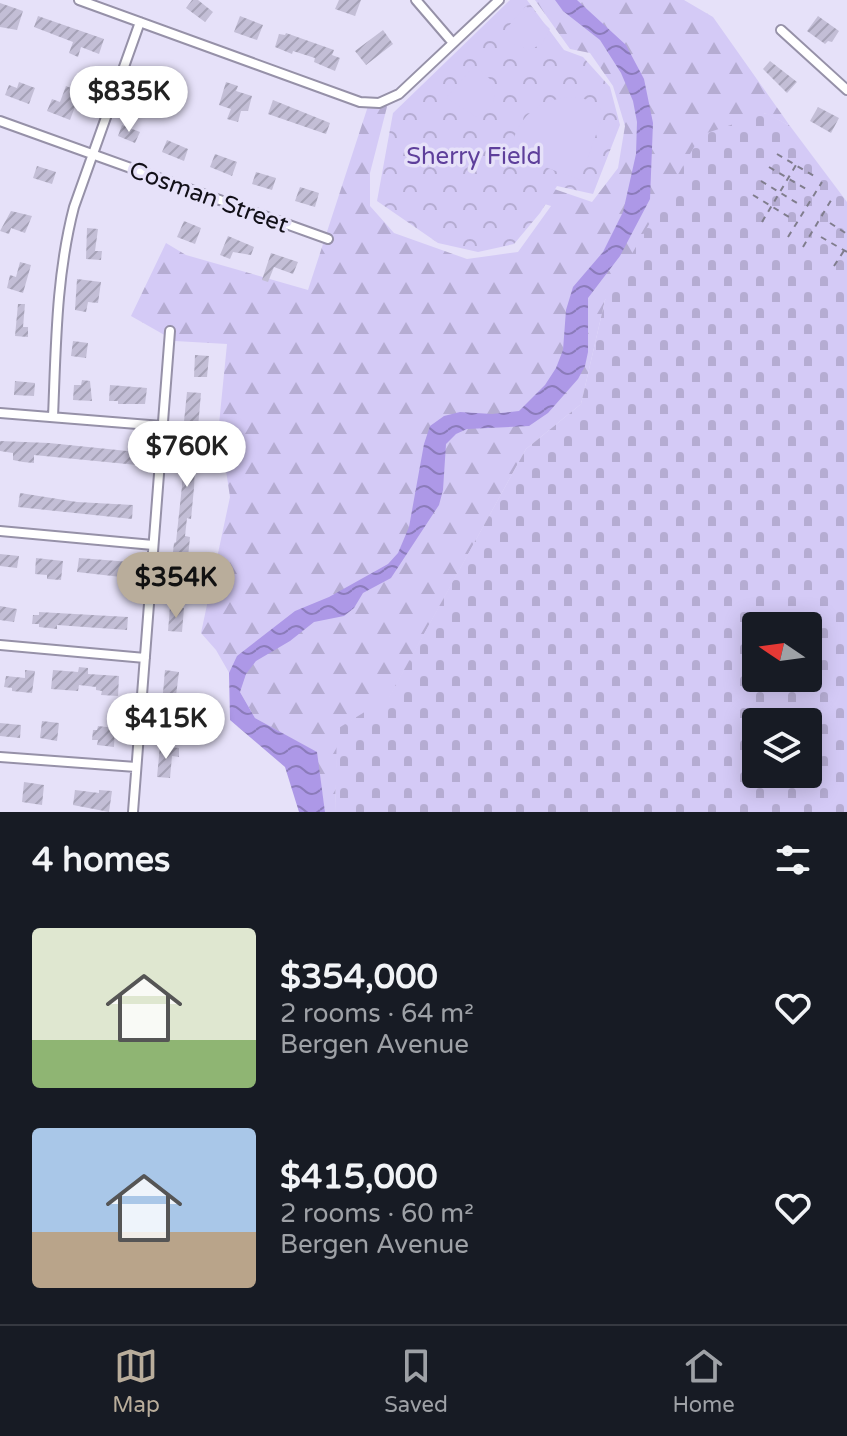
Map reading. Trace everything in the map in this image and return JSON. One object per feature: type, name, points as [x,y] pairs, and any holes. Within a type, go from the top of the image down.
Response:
[{"type":"street","points":[[79,0],[360,102],[373,103],[399,94],[499,0]]},
{"type":"street","points":[[416,0],[453,43]]},
{"type":"street","points":[[53,417],[61,270],[74,207],[140,22]]},
{"type":"street","points":[[781,30],[847,90]]},
{"type":"street","name":"Cosman Street","points":[[0,121],[328,239]]},
{"type":"street","points":[[133,812],[170,331]]},
{"type":"street","points":[[0,413],[162,426]]},
{"type":"street","points":[[0,531],[153,545]]},
{"type":"street","points":[[0,645],[145,658]]},
{"type":"street","points":[[0,757],[136,767]]},
{"type":"path","points":[[777,154],[814,176]]},
{"type":"path","points":[[762,222],[796,165]]},
{"type":"path","points":[[769,167],[806,189]]},
{"type":"path","points":[[761,181],[797,203]]},
{"type":"path","points":[[788,237],[822,182]]},
{"type":"path","points":[[753,195],[789,217]]},
{"type":"path","points":[[803,247],[833,197]]},
{"type":"path","points":[[830,223],[847,234]]},
{"type":"path","points":[[821,237],[845,251]]},
{"type":"path","points":[[834,266],[847,246]]},
{"type":"green space","name":"Sherry Field","points":[[510,0],[527,0],[564,50],[583,57],[610,87],[620,125],[593,194],[557,186],[540,213],[514,244],[478,252],[438,243],[377,201],[393,113]]},
{"type":"green space","points":[[535,0],[684,0],[713,17],[790,126],[765,113],[605,300],[581,404],[526,449],[389,698],[338,729],[335,812],[325,812],[316,752],[255,718],[216,650],[201,633],[230,497],[219,424],[227,344],[175,341],[131,316],[166,243],[186,255],[308,290],[369,103],[389,99],[370,173],[370,206],[394,233],[467,259],[518,252],[551,206],[525,198],[531,181],[592,202],[618,168],[625,126],[613,86],[590,53],[570,49]]},
{"type":"green space","points":[[526,6],[550,29],[542,44],[529,50],[510,43],[505,30]]},
{"type":"green space","points":[[474,66],[490,79],[495,96],[492,104],[477,117],[446,98]]},
{"type":"green space","points":[[574,97],[589,100],[604,112],[580,180],[510,154],[517,130],[530,112],[549,102]]},
{"type":"green space","points":[[766,113],[790,126],[847,202],[847,812],[335,812],[337,729],[389,697],[526,449],[581,404],[605,300],[701,135]]},
{"type":"water","points":[[555,0],[577,0],[626,45],[644,79],[653,123],[650,199],[620,256],[588,298],[588,352],[578,379],[548,413],[529,426],[467,429],[456,434],[446,444],[439,505],[391,578],[363,593],[354,608],[344,616],[314,622],[256,661],[246,674],[240,692],[255,718],[317,752],[325,812],[299,812],[285,767],[230,720],[229,673],[237,656],[295,611],[329,597],[388,564],[398,553],[409,527],[430,426],[444,416],[460,412],[492,414],[519,411],[545,385],[563,350],[566,310],[573,287],[603,252],[623,212],[636,154],[637,122],[633,101],[621,73],[600,40],[563,11]]},
{"type":"building","points":[[192,0],[198,0],[213,12],[205,22],[186,8]]},
{"type":"building","points":[[339,0],[361,0],[355,16],[335,9]]},
{"type":"building","points":[[0,3],[23,11],[17,30],[0,27]]},
{"type":"building","points":[[38,16],[104,39],[99,54],[81,47],[78,57],[69,53],[73,42],[34,27]]},
{"type":"building","points":[[240,16],[263,25],[257,40],[234,32]]},
{"type":"building","points":[[818,16],[839,31],[832,42],[825,44],[807,31]]},
{"type":"building","points":[[383,30],[393,44],[366,65],[355,51]]},
{"type":"building","points":[[286,33],[334,50],[332,55],[340,58],[335,71],[314,62],[315,58],[275,47],[279,34]]},
{"type":"building","points":[[770,61],[797,82],[787,93],[763,69]]},
{"type":"building","points":[[19,82],[35,88],[29,104],[5,95],[9,85],[17,88]]},
{"type":"building","points":[[226,82],[238,86],[236,91],[252,96],[248,111],[241,111],[238,122],[227,119],[231,109],[219,105]]},
{"type":"building","points":[[66,86],[76,90],[74,94],[79,96],[70,120],[47,111],[52,99],[60,102]]},
{"type":"building","points":[[273,100],[330,123],[326,134],[268,114]]},
{"type":"building","points":[[818,107],[839,118],[831,133],[810,121]]},
{"type":"building","points":[[122,125],[140,132],[135,143],[118,136]]},
{"type":"building","points":[[167,140],[188,149],[184,161],[162,152]]},
{"type":"building","points":[[215,154],[237,162],[232,176],[210,167]]},
{"type":"building","points":[[37,166],[56,172],[52,184],[33,178]]},
{"type":"building","points":[[256,172],[276,178],[272,190],[252,184]]},
{"type":"building","points":[[300,187],[319,193],[315,207],[295,201]]},
{"type":"building","points":[[11,211],[32,216],[25,233],[11,228],[9,234],[0,231]]},
{"type":"building","points":[[184,221],[201,228],[195,244],[177,237]]},
{"type":"building","points":[[87,228],[98,229],[95,251],[102,251],[101,260],[86,259]]},
{"type":"building","points":[[228,236],[254,247],[251,255],[233,252],[230,259],[220,255]]},
{"type":"building","points":[[271,253],[298,262],[293,274],[274,267],[268,282],[262,280]]},
{"type":"building","points":[[20,262],[31,265],[23,293],[7,288],[10,275],[16,277]]},
{"type":"building","points":[[77,279],[101,282],[98,303],[88,302],[86,312],[75,310]]},
{"type":"building","points":[[18,304],[25,304],[23,327],[28,327],[28,337],[15,336]]},
{"type":"building","points":[[73,341],[88,343],[86,358],[71,356]]},
{"type":"building","points":[[195,355],[209,356],[207,377],[194,377]]},
{"type":"building","points":[[82,380],[90,381],[92,401],[73,400],[74,385],[81,385]]},
{"type":"building","points":[[15,381],[35,383],[34,396],[14,395]]},
{"type":"building","points":[[110,385],[147,388],[145,404],[109,401]]},
{"type":"building","points":[[187,392],[201,393],[196,450],[190,449],[190,465],[195,465],[194,488],[191,519],[187,518],[185,536],[190,537],[187,567],[193,568],[191,588],[176,588],[178,552],[173,552],[182,486],[181,451]]},
{"type":"building","points":[[0,441],[137,452],[137,465],[34,455],[34,463],[23,462],[13,460],[13,453],[0,451]]},
{"type":"building","points":[[20,493],[77,502],[133,505],[132,519],[18,507]]},
{"type":"building","points":[[0,554],[19,556],[17,568],[0,566]]},
{"type":"building","points":[[36,558],[63,561],[61,580],[35,574]]},
{"type":"building","points":[[79,558],[131,562],[130,578],[77,572]]},
{"type":"building","points":[[0,606],[17,609],[14,622],[0,620]]},
{"type":"building","points":[[170,607],[184,608],[182,632],[168,631]]},
{"type":"building","points":[[39,612],[128,617],[127,630],[57,625],[57,629],[39,627],[39,624],[32,624],[33,615],[39,615]]},
{"type":"building","points":[[79,667],[88,668],[88,674],[119,676],[118,696],[101,695],[102,691],[96,690],[96,687],[79,685],[78,691],[51,689],[53,670],[78,672]]},
{"type":"building","points":[[25,670],[35,671],[32,693],[4,687],[6,676],[25,678]]},
{"type":"building","points":[[165,670],[179,672],[174,711],[187,712],[186,721],[174,721],[173,728],[160,727]]},
{"type":"building","points":[[42,721],[59,723],[57,741],[40,738]]},
{"type":"building","points":[[0,723],[21,725],[20,738],[0,736]]},
{"type":"building","points":[[98,726],[115,728],[114,747],[97,745],[98,740],[92,740],[93,730],[97,730]]},
{"type":"building","points":[[160,746],[179,748],[179,757],[172,756],[170,778],[157,777]]},
{"type":"building","points":[[24,782],[44,785],[42,805],[22,802]]},
{"type":"building","points":[[75,790],[112,791],[109,812],[73,805]]}]
